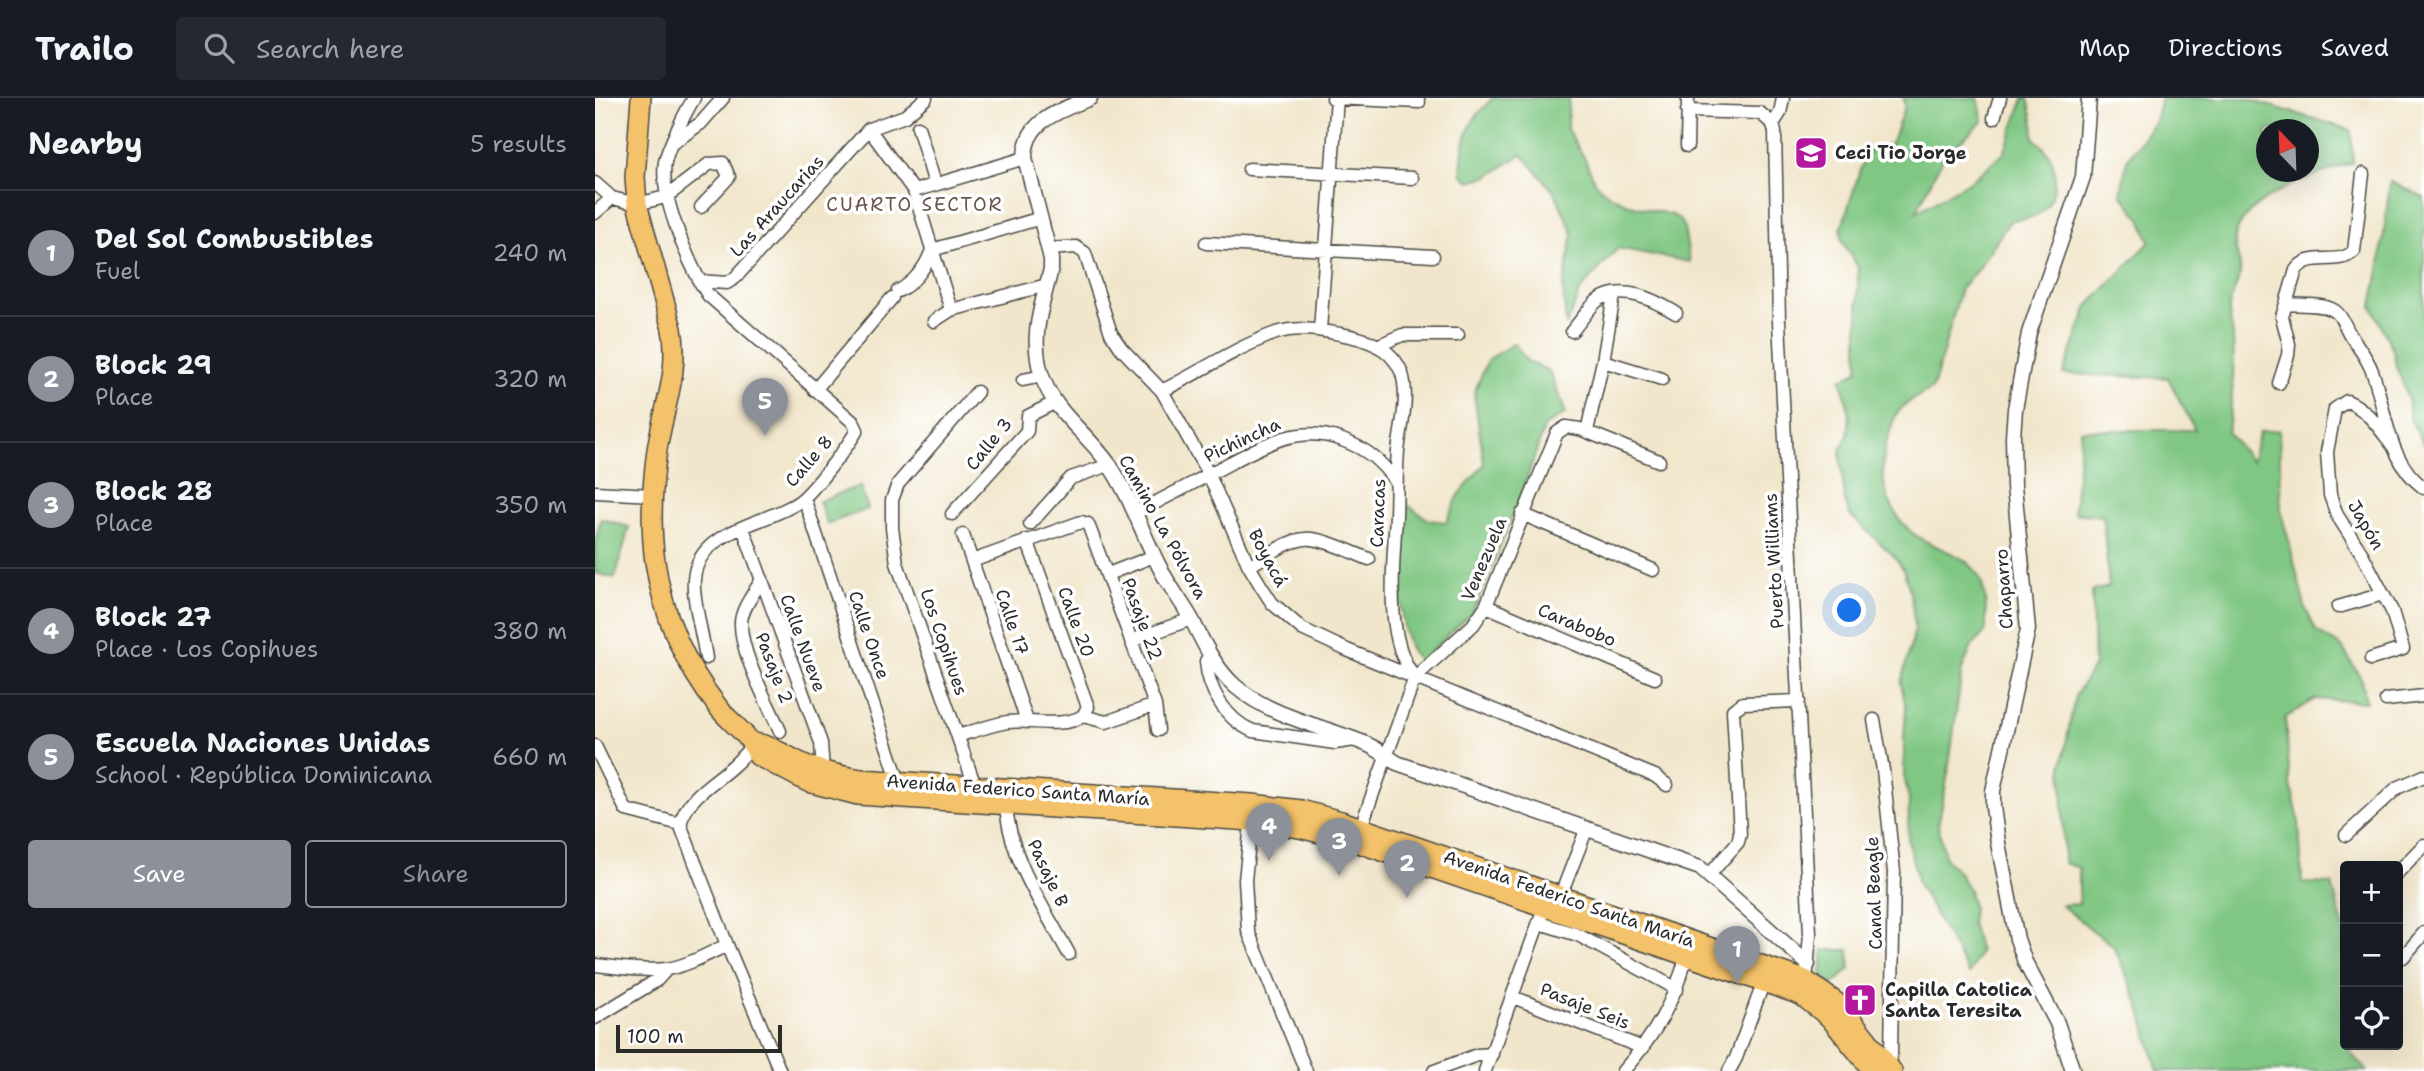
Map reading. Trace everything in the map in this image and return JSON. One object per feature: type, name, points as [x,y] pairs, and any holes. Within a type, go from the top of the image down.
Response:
[{"type":"main road","name":"Avenida Federico Santa María","points":[[641,98],[635,177],[638,204],[675,349],[674,368],[657,450],[652,527],[655,562],[663,601],[687,660],[725,717],[754,743],[758,756],[795,777],[829,789],[867,796],[974,795],[1252,812]]},
{"type":"main road","name":"Avenida Federico Santa María","points":[[754,743],[766,744],[823,771],[974,795],[1006,804],[1252,812],[1301,810],[1358,835],[1687,956],[1764,981],[1805,980]]},
{"type":"main road","name":"Avenida Federico Santa María","points":[[1549,905],[1692,939],[1805,980],[1840,1005],[1884,1068]]},
{"type":"street","points":[[694,98],[685,112],[665,163],[666,197],[699,281],[708,295],[815,390],[895,295],[907,286],[927,263],[932,250]]},
{"type":"street","points":[[673,142],[701,123],[723,98]]},
{"type":"street","points":[[926,98],[905,116],[869,129],[914,191],[951,310]]},
{"type":"street","points":[[914,191],[1024,158],[1027,140],[1040,122],[1090,98]]},
{"type":"street","points":[[1320,330],[1336,98],[1419,102]]},
{"type":"street","points":[[1688,146],[1688,104],[1760,113],[1773,124],[1780,113],[1783,98]]},
{"type":"street","points":[[1994,118],[2000,98]]},
{"type":"street","name":"Chaparro","points":[[2073,1071],[2057,1023],[2025,962],[2017,939],[1993,807],[1995,779],[2028,629],[2014,486],[2015,409],[2029,333],[2083,177],[2089,98]]},
{"type":"street","name":"Puerto Williams","points":[[1773,124],[1779,321],[1810,933],[1805,980]]},
{"type":"street","points":[[918,127],[935,184]]},
{"type":"street","name":"Las Araucarias","points":[[699,281],[727,283],[736,278],[869,129]]},
{"type":"street","name":"Camino La Pólvora","points":[[1024,158],[1050,249],[1051,269],[1035,343],[1042,376],[1054,402],[1109,465],[1154,556],[1210,656],[1232,684],[1256,701],[1368,744],[1397,763],[1682,860],[1710,874],[1805,980]]},
{"type":"street","points":[[595,183],[612,198],[638,204],[666,197],[709,164],[723,163],[729,177],[701,207]]},
{"type":"street","points":[[1249,169],[1412,178]]},
{"type":"street","points":[[2279,383],[2289,344],[2282,323],[2296,270],[2301,263],[2309,260],[2348,257],[2354,251],[2363,174]]},
{"type":"street","points":[[595,213],[612,198]]},
{"type":"street","points":[[932,250],[1041,218]]},
{"type":"street","points":[[1206,243],[1433,256]]},
{"type":"street","name":"Boyacá","points":[[1050,249],[1076,247],[1085,253],[1111,333],[1121,348],[1162,391],[1209,475],[1249,566],[1272,603],[1302,629],[1655,776],[1667,785]]},
{"type":"street","points":[[934,321],[951,310],[1047,285]]},
{"type":"street","points":[[1614,295],[1587,432],[1659,461]]},
{"type":"street","points":[[1571,331],[1595,303],[1614,295],[1649,297],[1676,313]]},
{"type":"street","points":[[2286,304],[2321,306],[2334,310],[2341,317],[2371,368],[2393,446],[2407,473],[2424,488]]},
{"type":"street","points":[[1162,391],[1268,337],[1293,330],[1320,330],[1360,337],[1382,349],[1402,335],[1458,335]]},
{"type":"street","name":"Caracas","points":[[1382,349],[1401,372],[1404,387],[1396,482],[1394,613],[1403,659],[1415,677]]},
{"type":"street","points":[[1603,361],[1662,379]]},
{"type":"street","points":[[1023,380],[1042,376]]},
{"type":"street","name":"Calle 8","points":[[706,658],[694,580],[697,564],[705,550],[716,541],[783,512],[804,498],[856,433],[857,428],[853,422],[815,390]]},
{"type":"street","name":"Los Copihues","points":[[974,795],[958,736],[897,563],[891,528],[892,500],[898,484],[977,392]]},
{"type":"street","name":"Japón","points":[[2371,659],[2403,649],[2392,611],[2363,554],[2337,515],[2330,495],[2327,452],[2335,409],[2347,401],[2354,404],[2372,419],[2393,446]]},
{"type":"street","name":"Calle 3","points":[[952,514],[1027,431],[1028,416],[1054,402]]},
{"type":"street","name":"Venezuela","points":[[1358,835],[1415,677],[1473,625],[1486,606],[1554,437],[1560,429],[1572,428],[1587,432]]},
{"type":"street","name":"Pichincha","points":[[1135,513],[1268,443],[1289,435],[1320,433],[1345,441],[1375,456],[1396,482]]},
{"type":"street","points":[[1030,524],[1070,478],[1109,465]]},
{"type":"street","points":[[595,492],[653,495]]},
{"type":"street","name":"Calle Once","points":[[804,498],[899,782]]},
{"type":"street","points":[[1522,514],[1653,570]]},
{"type":"street","name":"Pasaje 22","points":[[1027,540],[1081,522],[1086,523],[1108,574],[1155,705],[1158,730]]},
{"type":"street","name":"Calle Nueve","points":[[743,528],[821,743],[823,771]]},
{"type":"street","name":"Calle 17","points":[[963,535],[1027,721]]},
{"type":"street","points":[[1249,566],[1303,539],[1319,541],[1369,559]]},
{"type":"street","points":[[972,561],[1027,540]]},
{"type":"street","name":"Calle 20","points":[[1027,540],[1089,706],[1083,716]]},
{"type":"street","points":[[1108,574],[1154,556]]},
{"type":"street","name":"Pasaje 2","points":[[762,579],[740,622],[745,648],[780,731]]},
{"type":"street","points":[[2338,607],[2383,594]]},
{"type":"street","name":"Carabobo","points":[[1486,606],[1655,678]]},
{"type":"street","points":[[1131,640],[1191,619]]},
{"type":"street","name":"Camino La Pólvora","points":[[1210,656],[1206,661],[1207,669],[1216,695],[1230,715],[1243,727],[1263,733],[1335,743],[1355,740]]},
{"type":"street","points":[[2386,700],[2424,696]]},
{"type":"street","points":[[1710,874],[1738,842],[1740,834],[1733,710],[1743,704],[1798,701]]},
{"type":"street","points":[[958,736],[1005,723],[1072,723],[1083,716],[1106,722],[1155,705]]},
{"type":"street","name":"Canal Beagle","points":[[1874,720],[1883,770],[1894,872],[1891,1051],[1884,1068]]},
{"type":"street","points":[[754,743],[736,764],[695,795],[687,805],[680,824],[780,1071]]},
{"type":"street","points":[[595,746],[626,810],[680,824]]},
{"type":"street","points":[[2346,835],[2397,788],[2424,776]]},
{"type":"street","name":"Pasaje B","points":[[1006,804],[1015,846],[1035,893],[1069,954]]},
{"type":"street","points":[[1252,812],[1245,880],[1248,931],[1306,1071]]},
{"type":"street","points":[[1488,1070],[1513,996],[1549,905],[1587,828]]},
{"type":"street","points":[[2403,867],[2424,845]]},
{"type":"street","points":[[1549,905],[1578,935],[1677,989]]},
{"type":"street","points":[[2403,957],[2424,933]]},
{"type":"street","points":[[595,965],[645,970],[667,969],[727,945]]},
{"type":"street","points":[[1623,1071],[1660,1026],[1677,989],[1687,956]]},
{"type":"street","points":[[595,1018],[667,969]]},
{"type":"street","points":[[1729,1071],[1764,981]]},
{"type":"street","name":"Pasaje Seis","points":[[1513,996],[1643,1048]]},
{"type":"street","points":[[1434,1071],[1477,1055],[1492,1054]]},
{"type":"green space","points":[[1492,98],[1569,98],[1567,129],[1585,159],[1595,183],[1609,195],[1630,205],[1679,219],[1684,228],[1690,262],[1618,248],[1581,289],[1566,326],[1563,289],[1573,233],[1555,193],[1522,154],[1489,176],[1470,181],[1462,175],[1463,152],[1469,128]]},
{"type":"green space","points":[[1903,98],[1978,98],[1983,121],[1943,157],[1916,212],[1972,180],[2004,153],[2024,98],[2028,98],[2034,138],[2051,157],[2055,174],[2048,205],[2034,216],[2010,221],[1961,288],[1933,388],[1910,401],[1896,414],[1884,459],[1887,496],[1900,520],[1917,537],[1971,566],[1980,579],[1984,594],[1986,631],[1972,646],[1962,669],[1938,826],[1946,860],[1958,871],[1969,890],[1973,908],[1971,923],[1980,952],[1969,974],[1918,884],[1908,839],[1909,800],[1904,775],[1906,708],[1901,683],[1915,629],[1911,595],[1904,571],[1895,557],[1850,515],[1845,501],[1840,451],[1848,435],[1850,414],[1841,379],[1858,371],[1858,267],[1843,243],[1841,230],[1861,167],[1869,151],[1891,144],[1905,106]]},
{"type":"green space","points":[[2161,98],[2244,98],[2314,119],[2256,119],[2256,182],[2299,182],[2252,210],[2241,223],[2235,237],[2240,269],[2229,310],[2234,360],[2228,433],[2251,461],[2260,432],[2279,430],[2281,510],[2305,607],[2316,631],[2342,647],[2362,680],[2366,702],[2315,699],[2285,718],[2290,782],[2299,821],[2302,883],[2332,884],[2340,915],[2340,1050],[2351,1050],[2350,1052],[2367,1071],[2158,1071],[2139,1004],[2114,947],[2061,905],[2079,904],[2079,868],[2064,863],[2062,765],[2075,696],[2094,666],[2092,591],[2109,587],[2103,516],[2074,513],[2081,430],[2195,430],[2168,378],[2063,374],[2088,306],[2150,242],[2141,219],[2121,194],[2127,160],[2155,121]]},
{"type":"green space","points":[[2319,120],[2351,130],[2353,163],[2319,174]]},
{"type":"green space","points":[[2390,182],[2424,197],[2424,445],[2410,419],[2408,398],[2393,350],[2372,306]]},
{"type":"green space","points":[[1514,343],[1527,361],[1549,371],[1566,413],[1545,426],[1521,495],[1471,614],[1420,661],[1411,650],[1402,611],[1402,501],[1429,520],[1446,522],[1459,495],[1484,464],[1474,393],[1488,360]]},
{"type":"green space","points":[[860,486],[868,509],[827,524],[819,501]]},
{"type":"green space","points":[[601,519],[629,527],[615,578],[595,573],[595,542]]},
{"type":"green space","points":[[1823,950],[1849,950],[1850,969],[1831,986],[1821,975]]},
{"type":"place","name":"Ceci Tio Jorge","points":[[1811,153]]},
{"type":"place","name":"Escuela Naciones Unidas","points":[[765,436]]},
{"type":"place","name":"Block 27","points":[[1269,861]]},
{"type":"place","name":"Block 28","points":[[1339,876]]},
{"type":"place","name":"Block 29","points":[[1407,898]]},
{"type":"place","name":"Del Sol Combustibles","points":[[1737,984]]},
{"type":"place","name":"Capilla Catolica Santa Teresita","points":[[1860,1000]]},
{"type":"district","name":"CUARTO SECTOR","points":[[915,204]]}]
